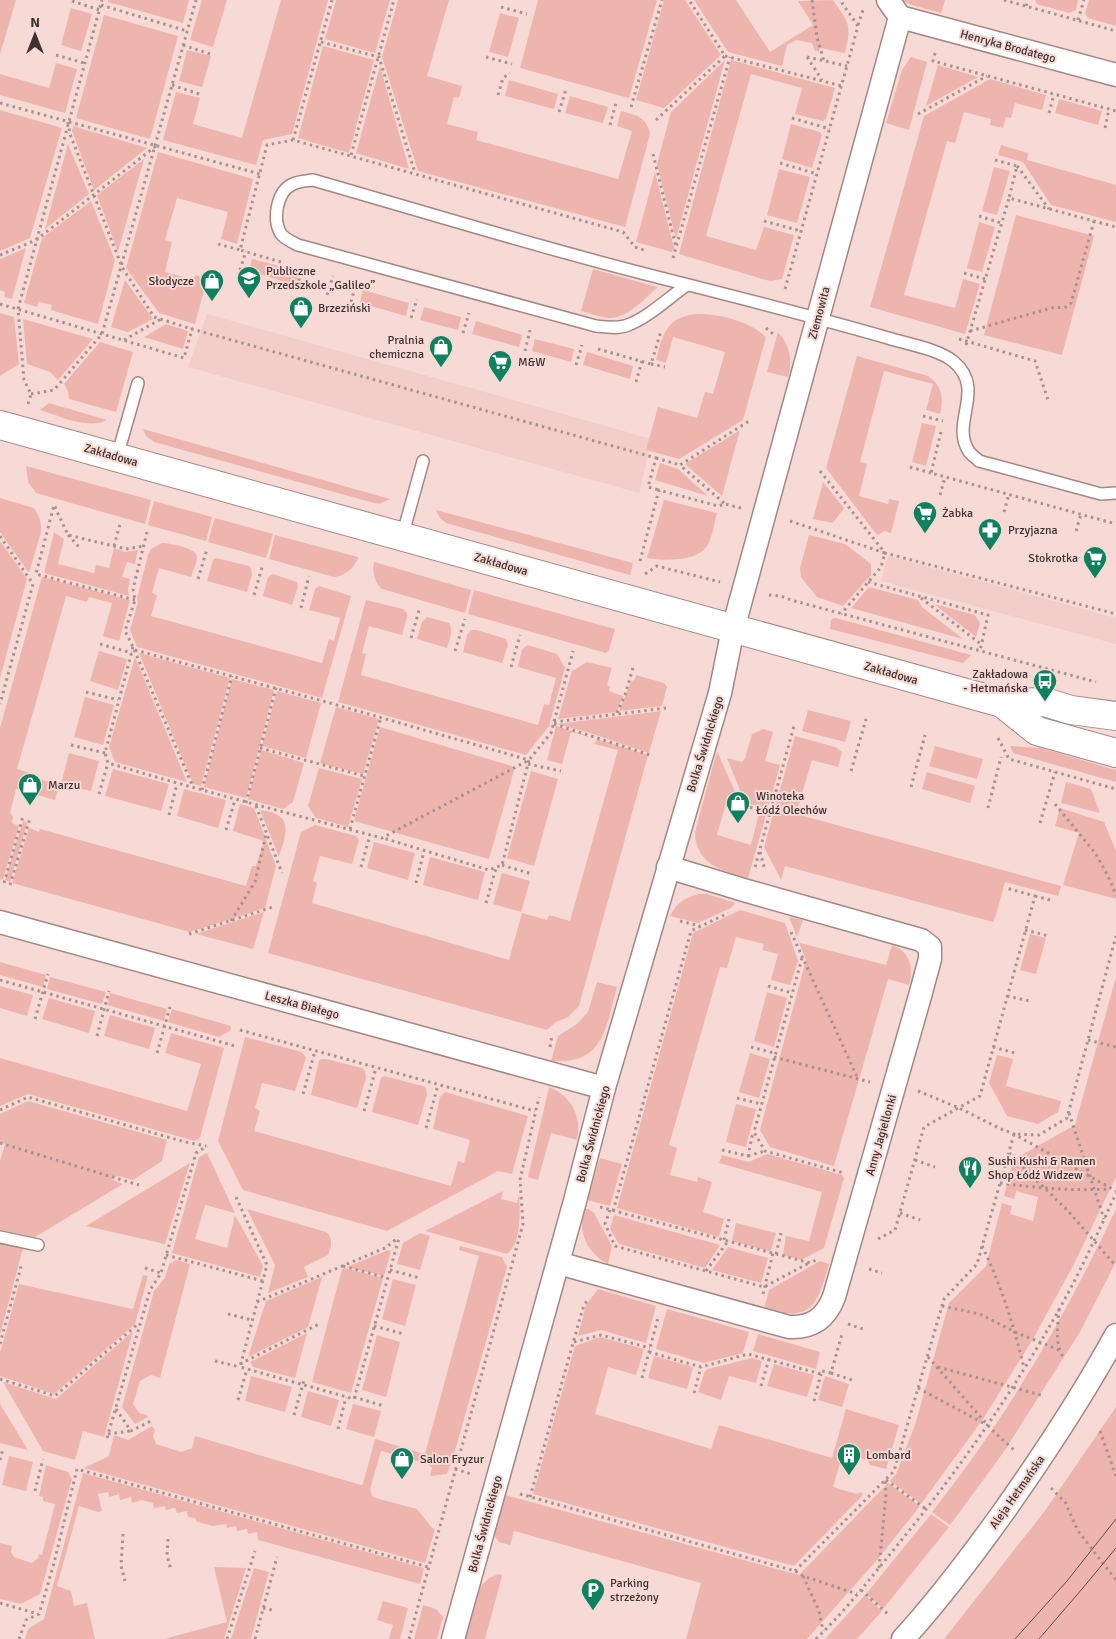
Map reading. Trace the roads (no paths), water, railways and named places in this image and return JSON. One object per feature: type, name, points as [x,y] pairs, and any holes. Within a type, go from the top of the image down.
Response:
[{"type":"street","name":"Henryka Brodatego","points":[[894,8],[943,28],[1116,75]]},
{"type":"street","name":"Ziemowita","points":[[733,629],[818,317],[894,8]]},
{"type":"street","name":"Zakładowa","points":[[0,425],[1002,703],[1045,702],[1071,710],[1116,716]]},
{"type":"street","name":"Bolka Świdnickiego","points":[[453,1639],[575,1201],[604,1088],[720,692],[733,629]]},
{"type":"street","name":"Zakładowa","points":[[1002,703],[1037,730],[1116,753]]},
{"type":"street","name":"Anny Jagiellonki","points":[[558,1263],[789,1327],[801,1328],[812,1324],[830,1308],[930,959],[930,947],[921,940],[668,868]]},
{"type":"street","name":"Leszka Białego","points":[[0,922],[604,1088]]},
{"type":"street","name":"Aleja Hetmańska","points":[[906,1636],[955,1577],[1033,1470],[1082,1394],[1116,1335]]},
{"type":"lane","points":[[687,285],[626,326],[613,328],[596,326],[298,245],[284,237],[278,227],[278,201],[284,190],[292,184],[313,180],[622,268],[818,317],[932,351],[946,357],[959,367],[964,374],[969,386],[963,437],[969,452],[979,460],[1101,494],[1116,493]]},
{"type":"lane","points":[[117,457],[138,383]]},
{"type":"lane","points":[[402,536],[422,461]]},
{"type":"lane","points":[[0,1237],[33,1244]]},
{"type":"tram line","points":[[1015,1639],[1067,1581],[1116,1519]]},
{"type":"tram line","points":[[1039,1639],[1116,1548]]},
{"type":"place","name":"Publiczne Przedszkole „Galileo”","points":[[249,299]]},
{"type":"place","name":"Słodycze","points":[[212,302]]},
{"type":"place","name":"Brzeziński","points":[[301,329]]},
{"type":"place","name":"Pralnia chemiczna","points":[[441,368]]},
{"type":"place","name":"M&W","points":[[500,383]]},
{"type":"place","name":"Żabka","points":[[925,534]]},
{"type":"place","name":"Przyjazna","points":[[990,551]]},
{"type":"place","name":"Stokrotka","points":[[1095,579]]},
{"type":"place","name":"Zakładowa - Hetmańska","points":[[1045,702]]},
{"type":"place","name":"Marzu","points":[[30,806]]},
{"type":"place","name":"Winoteka Łódź Olechów","points":[[738,824]]},
{"type":"place","name":"Sushi Kushi & Ramen Shop Łódź Widzew","points":[[970,1189]]},
{"type":"place","name":"Lombard","points":[[849,1476]]},
{"type":"place","name":"Salon Fryzur","points":[[402,1480]]},
{"type":"place","name":"Parking strzeżony","points":[[593,1611]]}]
